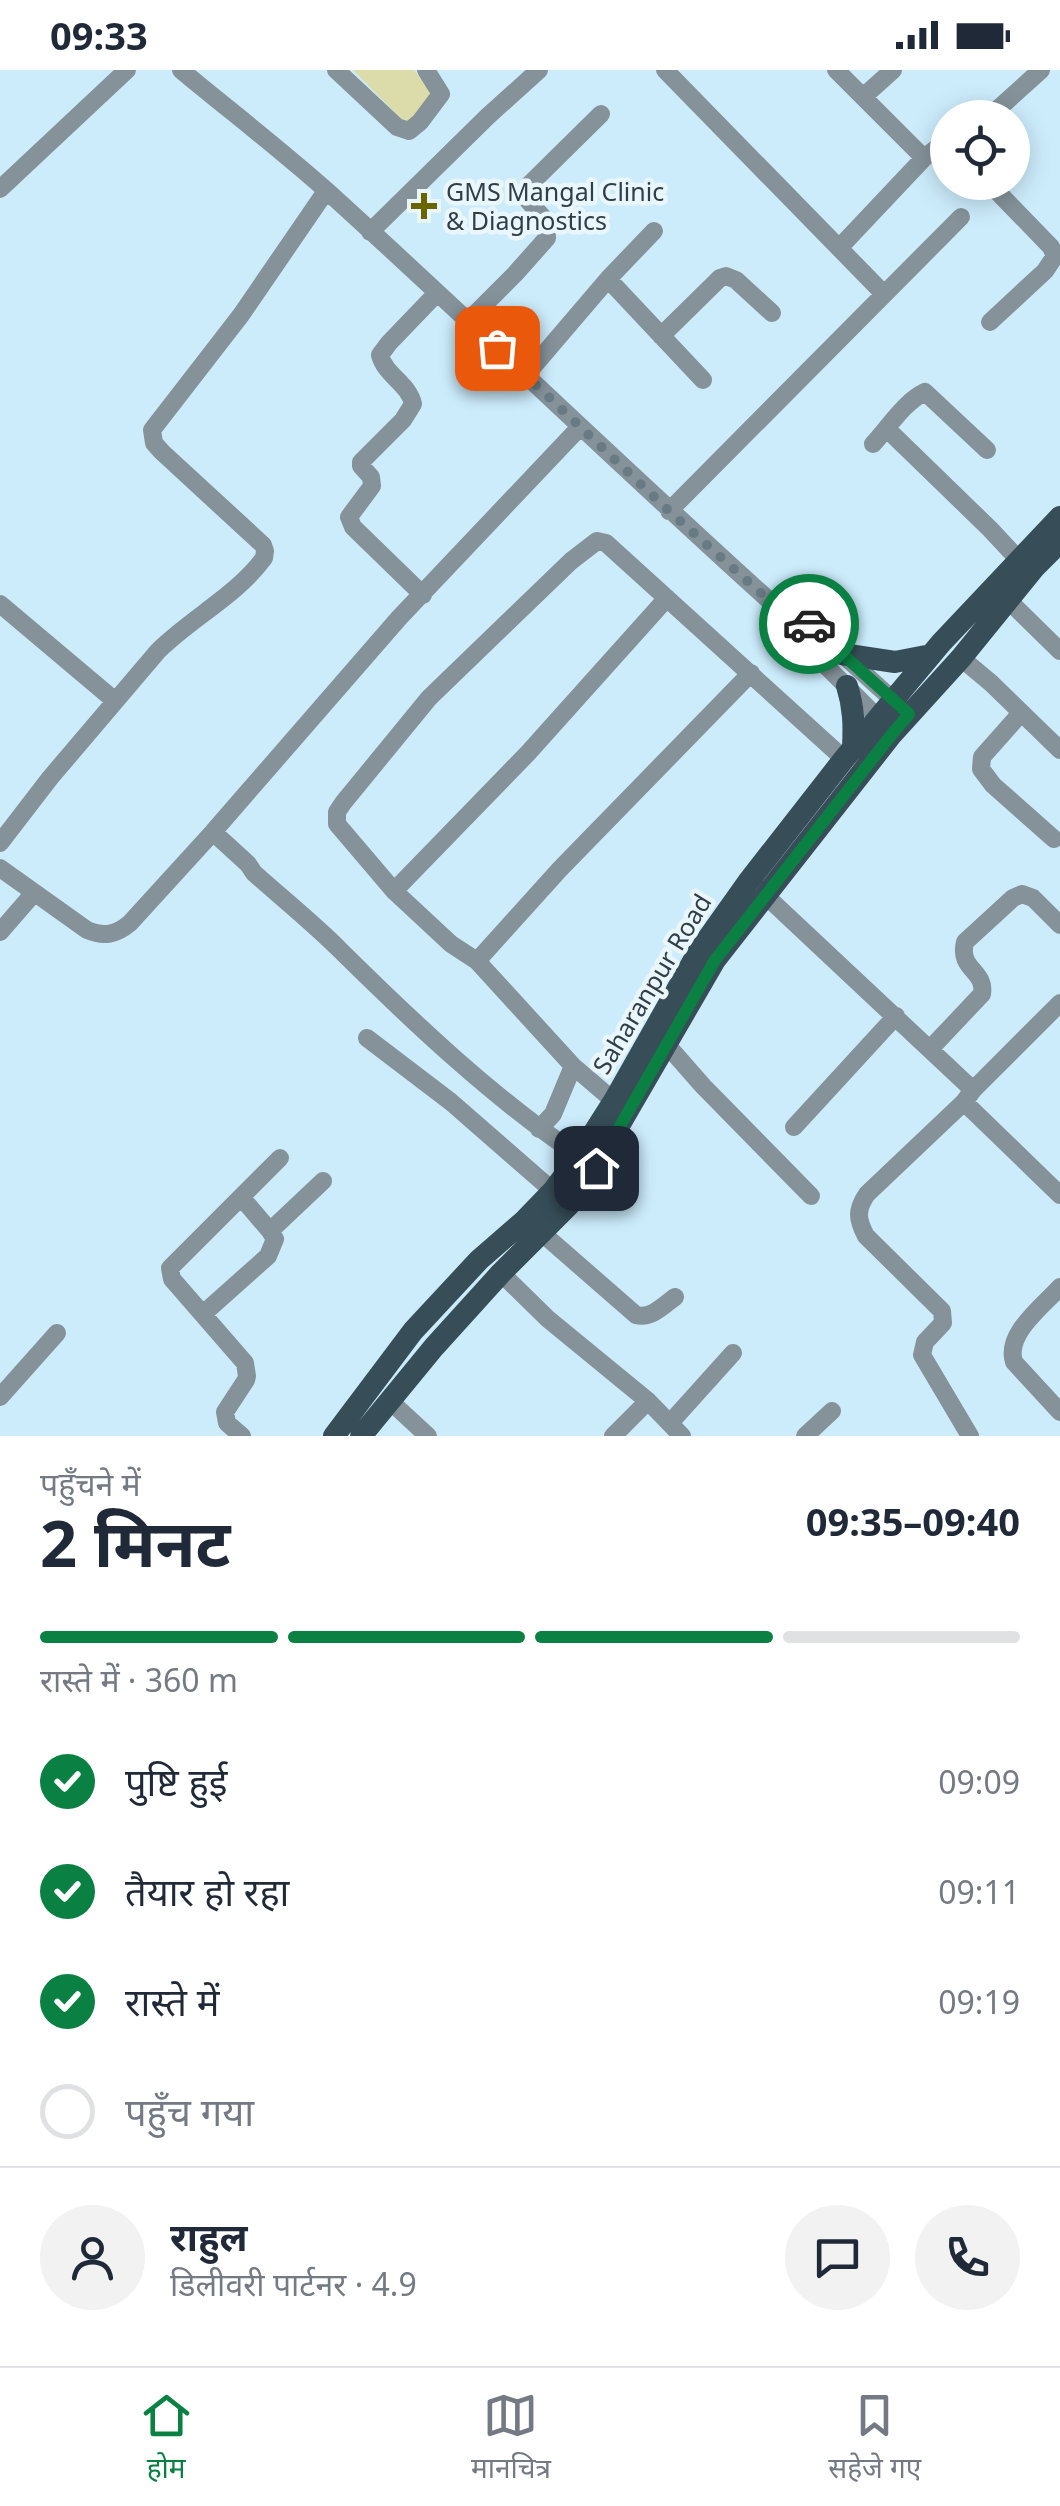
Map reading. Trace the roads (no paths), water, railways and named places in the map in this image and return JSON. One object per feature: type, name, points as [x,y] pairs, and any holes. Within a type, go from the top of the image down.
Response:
[{"type":"main road","name":"Saharanpur Road","points":[[361,1436],[434,1347],[569,1205],[596,1168],[667,1044],[707,955],[766,896],[894,716],[931,655],[1060,517]]},
{"type":"main road","name":"Saharanpur Road","points":[[334,1436],[413,1331],[479,1260],[553,1191],[707,955],[748,882],[848,754],[961,658],[1060,542]]},
{"type":"main road","points":[[842,654],[895,662],[931,655]]},
{"type":"main road","points":[[847,686],[855,723],[848,754]]},
{"type":"street","points":[[0,189],[128,70]]},
{"type":"street","points":[[181,70],[326,191],[526,375],[772,603],[777,617],[847,686],[894,716]]},
{"type":"street","points":[[336,70],[398,127],[409,131],[441,94],[426,70]]},
{"type":"street","points":[[370,232],[539,70]]},
{"type":"street","points":[[665,70],[884,294]]},
{"type":"street","points":[[836,70],[924,158]]},
{"type":"street","points":[[863,97],[893,70]]},
{"type":"street","points":[[1008,100],[1040,70]]},
{"type":"street","points":[[467,322],[547,238],[546,221],[526,198],[528,186],[600,114]]},
{"type":"street","points":[[840,248],[930,153]]},
{"type":"street","points":[[0,843],[114,700],[172,636],[226,597],[264,558],[263,546],[162,452],[151,437],[152,430],[240,315],[326,191]]},
{"type":"street","points":[[990,322],[1056,256],[1005,200]]},
{"type":"street","points":[[669,511],[961,217]]},
{"type":"street","points":[[526,375],[608,278],[654,231]]},
{"type":"street","points":[[662,336],[726,276],[736,280],[772,312]]},
{"type":"street","points":[[608,278],[703,380]]},
{"type":"street","points":[[423,594],[353,527],[349,517],[372,486],[372,477],[361,462],[403,420],[412,404],[410,393],[380,361],[380,355],[438,294]]},
{"type":"street","points":[[873,444],[907,405],[925,392],[986,450]]},
{"type":"street","points":[[0,868],[96,934],[118,932],[130,923],[387,632],[580,428]]},
{"type":"street","points":[[887,429],[1018,560]]},
{"type":"street","points":[[614,1101],[572,1066],[477,961],[394,892],[341,829],[336,818],[342,804],[429,698],[571,561],[597,541],[606,543],[751,674],[848,754]]},
{"type":"street","points":[[394,892],[667,598]]},
{"type":"street","points":[[1007,600],[1060,651]]},
{"type":"street","points":[[772,603],[789,606],[842,654],[894,716]]},
{"type":"street","points":[[0,604],[114,700]]},
{"type":"street","points":[[961,658],[1060,750]]},
{"type":"street","points":[[477,961],[560,869],[751,674]]},
{"type":"street","points":[[1021,713],[982,756],[980,769],[1054,839]]},
{"type":"street","points":[[213,832],[378,989],[498,1096],[579,1156]]},
{"type":"street","points":[[0,932],[33,894]]},
{"type":"street","points":[[930,1048],[982,994],[982,981],[964,961],[965,942],[1012,898],[1022,894],[1033,898],[1060,925]]},
{"type":"street","points":[[766,896],[930,1048],[1060,1195]]},
{"type":"street","points":[[970,1436],[922,1355],[925,1342],[943,1323],[942,1311],[866,1236],[858,1213],[867,1194],[1060,1003]]},
{"type":"street","points":[[794,1127],[896,1016]]},
{"type":"street","points":[[367,1038],[451,1102],[553,1191]]},
{"type":"street","points":[[667,1044],[811,1196]]},
{"type":"street","points":[[539,1129],[553,1114],[572,1066]]},
{"type":"street","points":[[242,1436],[228,1423],[224,1412],[248,1376],[245,1363],[172,1279],[170,1268],[280,1158]]},
{"type":"street","points":[[270,1230],[323,1181]]},
{"type":"street","points":[[203,1314],[268,1256],[276,1239],[241,1198]]},
{"type":"street","points":[[542,1233],[636,1315],[654,1313],[674,1297]]},
{"type":"street","points":[[501,1273],[548,1319],[676,1429],[732,1353]]},
{"type":"street","points":[[1060,1288],[1016,1336],[1012,1355],[1060,1412]]},
{"type":"street","points":[[0,1397],[57,1333]]},
{"type":"street","points":[[390,1401],[428,1436]]},
{"type":"street","points":[[613,1436],[648,1401]]},
{"type":"street","points":[[805,1436],[832,1411]]},
{"type":"place","name":"GMS Mangal Clinic & Diagnostics","points":[[424,206]]}]
